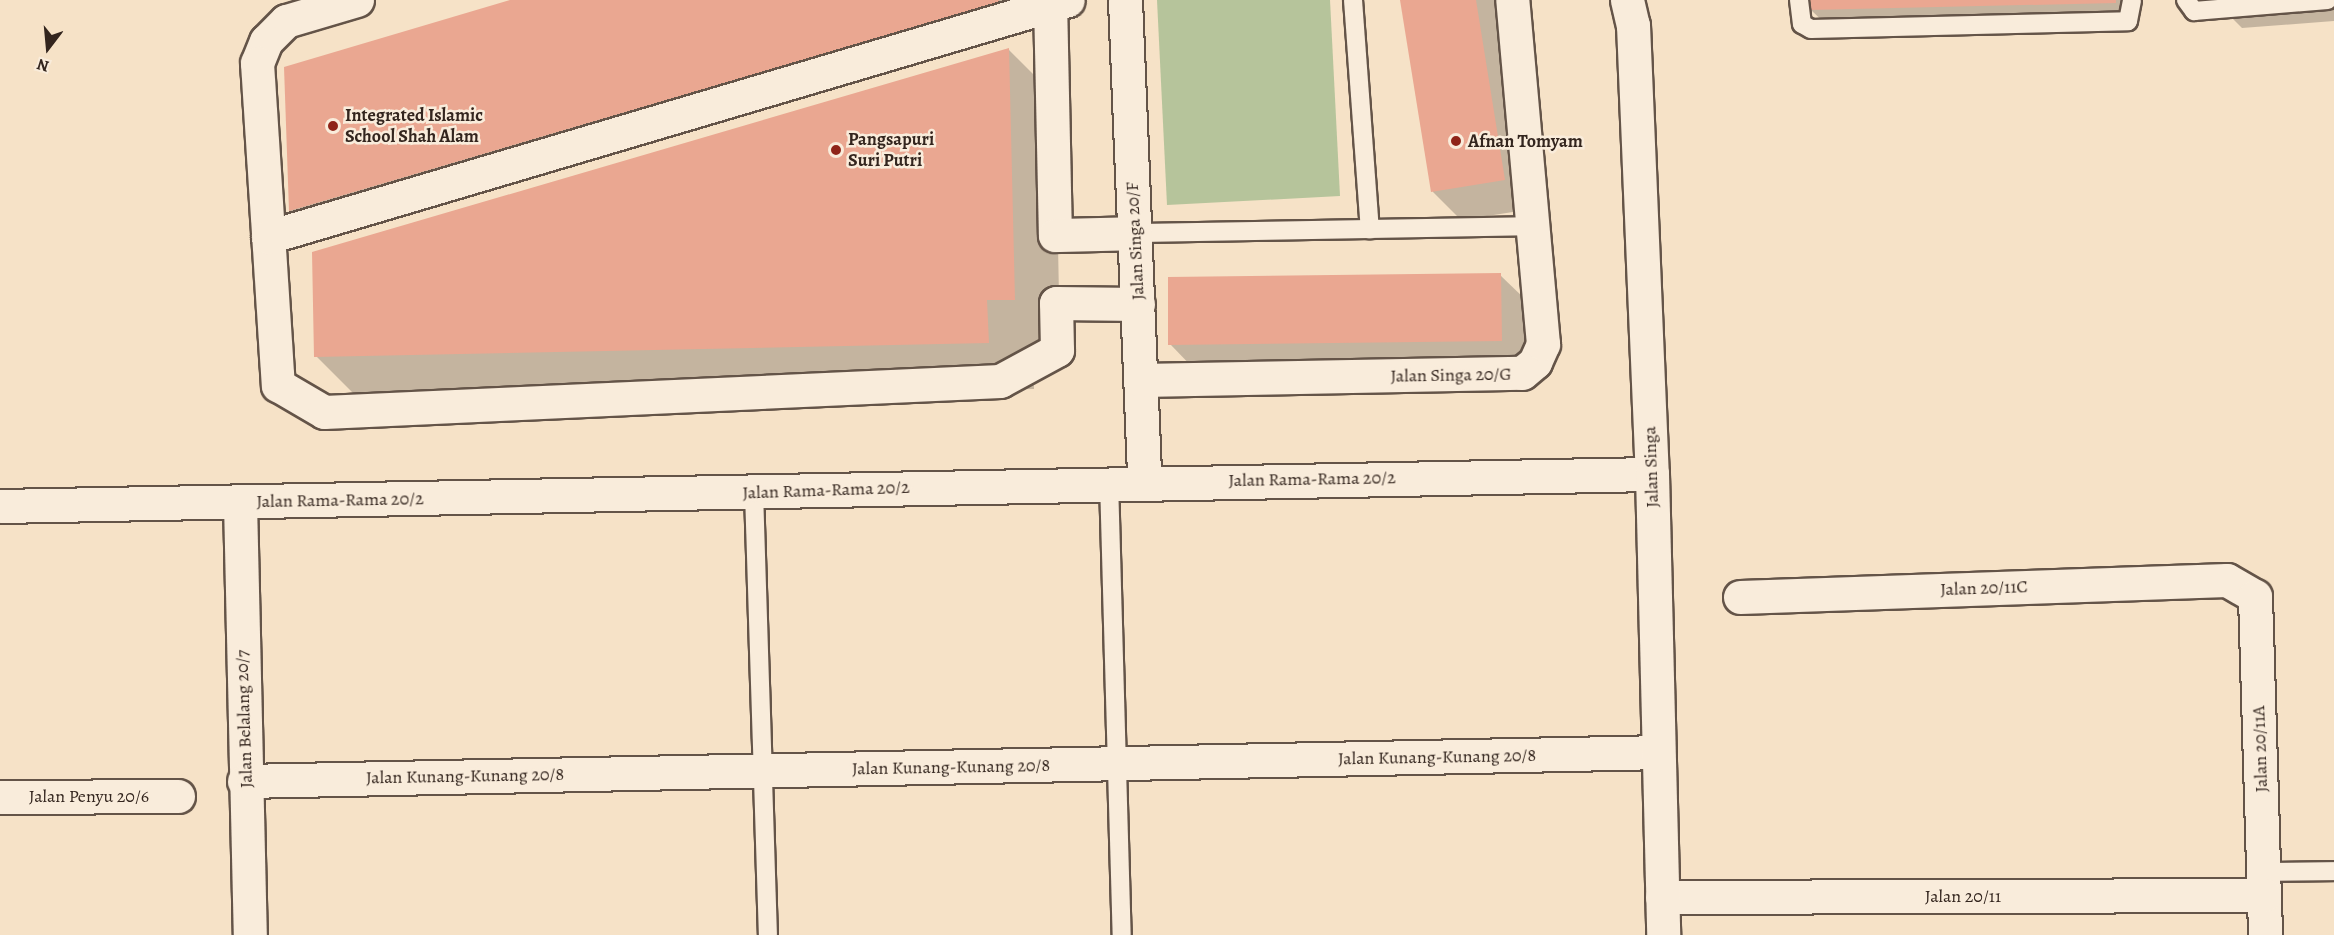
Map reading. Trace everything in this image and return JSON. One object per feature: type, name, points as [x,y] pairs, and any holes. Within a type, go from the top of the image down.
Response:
[{"type":"street","points":[[357,0],[282,10],[258,63],[278,385],[324,412],[1000,381],[1057,350],[1056,303],[1138,304]]},
{"type":"street","name":"Jalan Singa 20/F","points":[[1125,0],[1142,380],[1144,482]]},
{"type":"street","name":"Jalan Singa 20/G","points":[[1142,380],[1522,373],[1543,344],[1512,0]]},
{"type":"street","name":"Jalan Singa","points":[[1627,0],[1633,25],[1652,474],[1663,935]]},
{"type":"street","points":[[268,237],[1056,2],[1055,235],[1135,233]]},
{"type":"street","name":"Jalan Rama-Rama 20/2","points":[[0,506],[754,492],[1109,482],[1652,474]]},
{"type":"street","name":"Jalan Belalang 20/7","points":[[240,502],[244,781],[250,935]]},
{"type":"street","name":"Jalan 20/11C","points":[[1740,597],[2227,580]]},
{"type":"street","name":"Jalan 20/11A","points":[[2227,580],[2255,596],[2265,935]]},
{"type":"street","name":"Jalan Kunang-Kunang 20/8","points":[[244,781],[1658,752]]},
{"type":"street","name":"Jalan Penyu 20/6","points":[[0,797],[178,796]]},
{"type":"street","name":"Jalan 20/11","points":[[1662,897],[2264,883]]},
{"type":"lane","points":[[1353,0],[1370,229]]},
{"type":"lane","points":[[1800,0],[1802,24],[1811,29],[2128,21],[2132,0]]},
{"type":"lane","points":[[2186,0],[2194,11],[2328,0]]},
{"type":"lane","points":[[1135,233],[1532,226]]},
{"type":"lane","points":[[1109,482],[1122,935]]},
{"type":"lane","points":[[754,492],[768,935]]},
{"type":"lane","points":[[2264,883],[2334,871]]},
{"type":"green space","points":[[1157,0],[1330,0],[1340,196],[1167,205]]},
{"type":"building","points":[[510,0],[999,0],[999,2],[289,211],[284,67]]},
{"type":"building","points":[[1400,0],[1476,0],[1505,180],[1431,192]]},
{"type":"building","points":[[1809,0],[2116,0],[2116,3],[1809,10]]},
{"type":"building","name":"Pangsapuri Suri Putri","points":[[1009,48],[1015,300],[987,300],[989,343],[314,357],[312,252]]},
{"type":"building","points":[[1501,273],[1502,341],[1168,345],[1168,277]]},
{"type":"place","name":"Integrated Islamic School Shah Alam","points":[[333,126]]},
{"type":"place","name":"Afnan Tomyam","points":[[1456,141]]},
{"type":"place","name":"Pangsapuri Suri Putri","points":[[836,150]]}]
